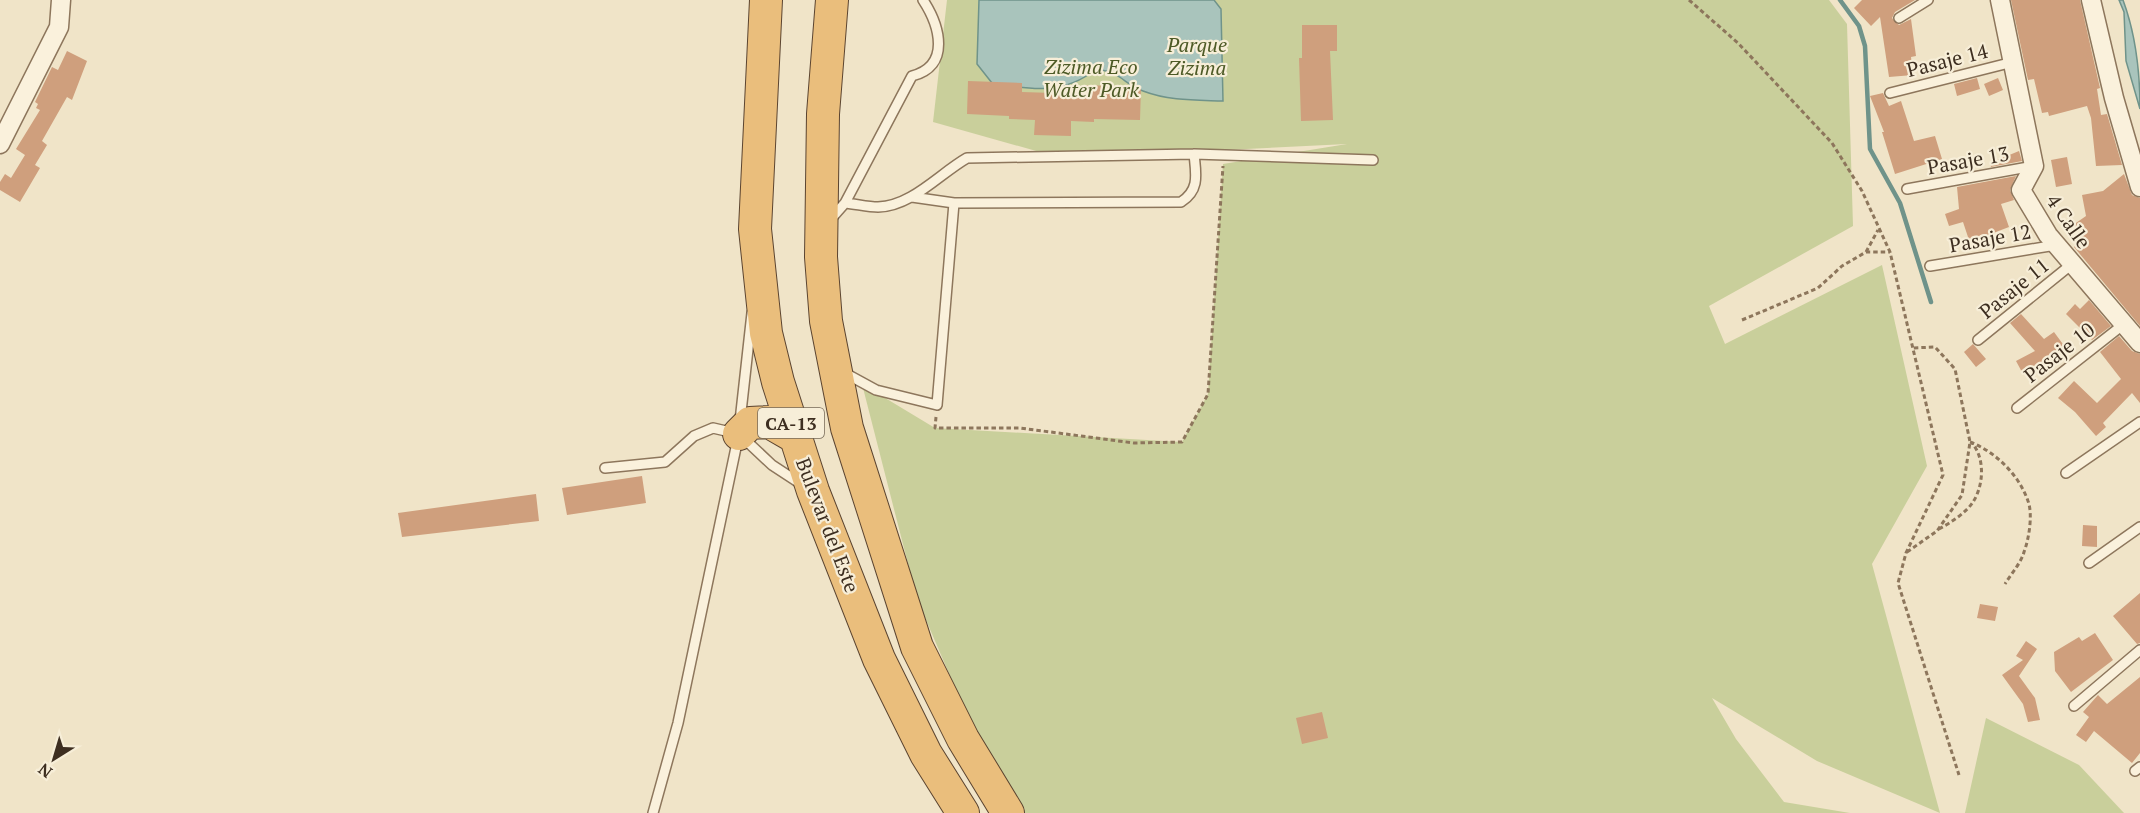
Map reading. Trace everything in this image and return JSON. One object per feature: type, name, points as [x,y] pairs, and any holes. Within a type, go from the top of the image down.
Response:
[{"type":"highway","points":[[758,0],[761,52]]},
{"type":"highway","name":"Bulevar del Este","points":[[766,0],[761,52],[755,229],[766,333],[795,437],[813,491],[879,659],[926,754],[963,813]]},
{"type":"highway","name":"CA-13","points":[[832,0],[823,114],[821,230],[826,321],[848,428],[917,646],[963,740],[1008,813]]},
{"type":"highway","points":[[739,434],[750,423],[769,422],[795,437]]},
{"type":"street","points":[[0,144],[4,125],[59,27],[61,0]]},
{"type":"street","points":[[2000,0],[2034,166]]},
{"type":"street","points":[[2091,0],[2117,109],[2140,188]]},
{"type":"street","name":"4 Calle","points":[[2034,166],[2021,190],[2056,245],[2140,342]]},
{"type":"lane","points":[[821,230],[845,203],[912,76],[926,72],[935,60],[939,42],[933,16],[923,0]]},
{"type":"lane","points":[[1899,18],[1928,0]]},
{"type":"lane","name":"Pasaje 14","points":[[1890,93],[2013,62]]},
{"type":"lane","points":[[845,203],[879,207],[912,197],[946,170],[968,158],[1194,154],[1373,160]]},
{"type":"lane","points":[[912,197],[954,202],[1180,202],[1189,197],[1197,184],[1194,154]]},
{"type":"lane","name":"Pasaje 13","points":[[1907,189],[2034,166]]},
{"type":"lane","points":[[835,367],[876,390],[937,405],[954,202]]},
{"type":"lane","name":"Pasaje 12","points":[[1930,266],[2056,245]]},
{"type":"lane","name":"Pasaje 11","points":[[1978,339],[2072,264]]},
{"type":"lane","points":[[653,813],[678,723],[739,434],[750,319],[762,294]]},
{"type":"lane","name":"Pasaje 10","points":[[2017,408],[2124,324]]},
{"type":"lane","points":[[2066,473],[2140,422]]},
{"type":"lane","points":[[605,468],[665,462],[694,436],[713,428],[739,434],[772,465],[813,491]]},
{"type":"lane","points":[[2089,562],[2140,527]]},
{"type":"lane","points":[[2074,706],[2140,650]]},
{"type":"path","points":[[1689,0],[1738,43],[1832,143],[1862,191],[1890,252],[1943,475],[1906,553],[1898,583],[1959,775]]},
{"type":"path","points":[[937,405],[935,428],[1020,428],[1134,443],[1182,442],[1208,394],[1223,164]]},
{"type":"path","points":[[1866,252],[1878,230]]},
{"type":"path","points":[[1742,320],[1818,288],[1842,266],[1866,252],[1890,252]]},
{"type":"path","points":[[1913,348],[1935,347],[1955,369],[1970,442],[1962,495],[1937,531]]},
{"type":"path","points":[[1906,553],[1951,523],[1973,502],[1982,472],[1980,452],[1970,442]]},
{"type":"path","points":[[1970,442],[1985,448],[2007,466],[2029,502],[2029,530],[2024,554],[2005,584]]},
{"type":"green space","points":[[947,0],[1829,0],[1847,24],[1853,226],[1709,306],[1725,344],[1882,265],[1927,466],[1872,564],[1940,813],[1817,761],[1712,698],[1736,739],[1784,802],[1850,813],[1016,813],[1002,797],[917,599],[862,384],[935,428],[1182,442],[1208,394],[1223,164],[1347,144],[1061,158],[933,122]]},
{"type":"green space","points":[[1986,718],[2079,765],[2124,813],[1965,813]]},
{"type":"water","points":[[979,0],[1214,0],[1221,9],[1223,101],[1163,97],[1136,88],[1112,73],[1096,69],[1072,83],[1059,87],[1033,89],[992,83],[977,64]]},
{"type":"water","points":[[2119,0],[2123,0],[2134,40],[2140,109],[2126,61],[2124,12]]},
{"type":"building","points":[[1862,0],[1915,0],[1895,12],[1892,18],[1899,25],[1911,19],[1916,56],[1911,57],[1913,75],[1889,77],[1880,17],[1871,26],[1854,8]]},
{"type":"building","points":[[2011,0],[2080,0],[2100,88],[2097,89],[2101,115],[2107,114],[2122,165],[2096,166],[2091,118],[2087,106],[2049,116],[2048,112],[2042,113],[2034,79],[2028,80]]},
{"type":"building","points":[[1302,25],[1337,25],[1337,51],[1330,51],[1333,120],[1301,121],[1299,58],[1302,58]]},
{"type":"building","points":[[67,51],[87,61],[72,100],[67,97],[42,141],[47,145],[35,165],[40,168],[20,202],[0,190],[0,182],[5,174],[11,178],[25,155],[16,149],[40,110],[36,108],[38,104],[35,102],[52,67],[58,70]]},
{"type":"building","points":[[1977,78],[1980,89],[1957,96],[1954,84]]},
{"type":"building","points":[[1998,78],[2003,90],[1989,96],[1984,84]]},
{"type":"building","points":[[968,81],[1022,83],[1022,92],[1084,94],[1085,85],[1141,87],[1140,120],[1071,121],[1071,136],[1034,135],[1035,120],[967,114]]},
{"type":"building","points":[[1883,93],[1889,106],[1901,101],[1914,141],[1935,136],[1942,159],[1895,174],[1882,132],[1884,132],[1870,96]]},
{"type":"building","points":[[2019,151],[2022,161],[1991,167],[1990,163]]},
{"type":"building","points":[[2067,157],[2072,184],[2056,187],[2051,160]]},
{"type":"building","points":[[2124,174],[2132,195],[2140,198],[2140,326],[2074,247],[2083,240],[2073,225],[2086,216],[2082,195],[2103,191]]},
{"type":"building","points":[[2016,176],[2010,190],[2014,200],[2001,204],[2009,227],[1988,235],[1989,240],[1971,246],[1963,222],[1949,226],[1945,214],[1959,209],[1957,187]]},
{"type":"building","points":[[2089,300],[2111,326],[2092,340],[2066,314],[2075,304],[2080,309]]},
{"type":"building","points":[[2021,314],[2044,339],[2054,332],[2068,351],[2054,361],[2053,359],[2023,374],[2016,361],[2035,351],[2010,323]]},
{"type":"building","points":[[2119,336],[2132,351],[2140,354],[2140,403],[2132,393],[2103,423],[2106,427],[2096,436],[2075,412],[2058,398],[2074,381],[2097,403],[2121,379],[2100,352]]},
{"type":"building","points":[[1973,344],[1986,359],[1976,367],[1964,352]]},
{"type":"building","points":[[642,476],[646,503],[567,515],[562,488]]},
{"type":"building","points":[[536,494],[539,521],[402,537],[398,513]]},
{"type":"building","points":[[2083,525],[2097,526],[2097,547],[2082,546]]},
{"type":"building","points":[[2140,593],[2140,643],[2137,644],[2113,616]]},
{"type":"building","points":[[1980,604],[1998,607],[1995,621],[1977,618]]},
{"type":"building","points":[[2095,633],[2113,660],[2071,692],[2055,671],[2054,652],[2079,637],[2082,641]]},
{"type":"building","points":[[2026,641],[2037,649],[2019,676],[2035,698],[2040,720],[2028,722],[2023,704],[2002,675],[2023,660],[2016,656]]},
{"type":"building","points":[[2140,677],[2140,753],[2132,763],[2094,731],[2086,742],[2076,735],[2089,717],[2083,712],[2098,695],[2107,704]]},
{"type":"building","points":[[1322,712],[1328,738],[1302,744],[1296,718]]},
{"type":"waterway","points":[[1840,0],[1859,26],[1865,46],[1870,149],[1900,203],[1931,302]]},
{"type":"park label","name":"Parque Zizima","points":[[1197,56]]},
{"type":"park label","name":"Zizima Eco Water Park","points":[[1091,78]]}]
